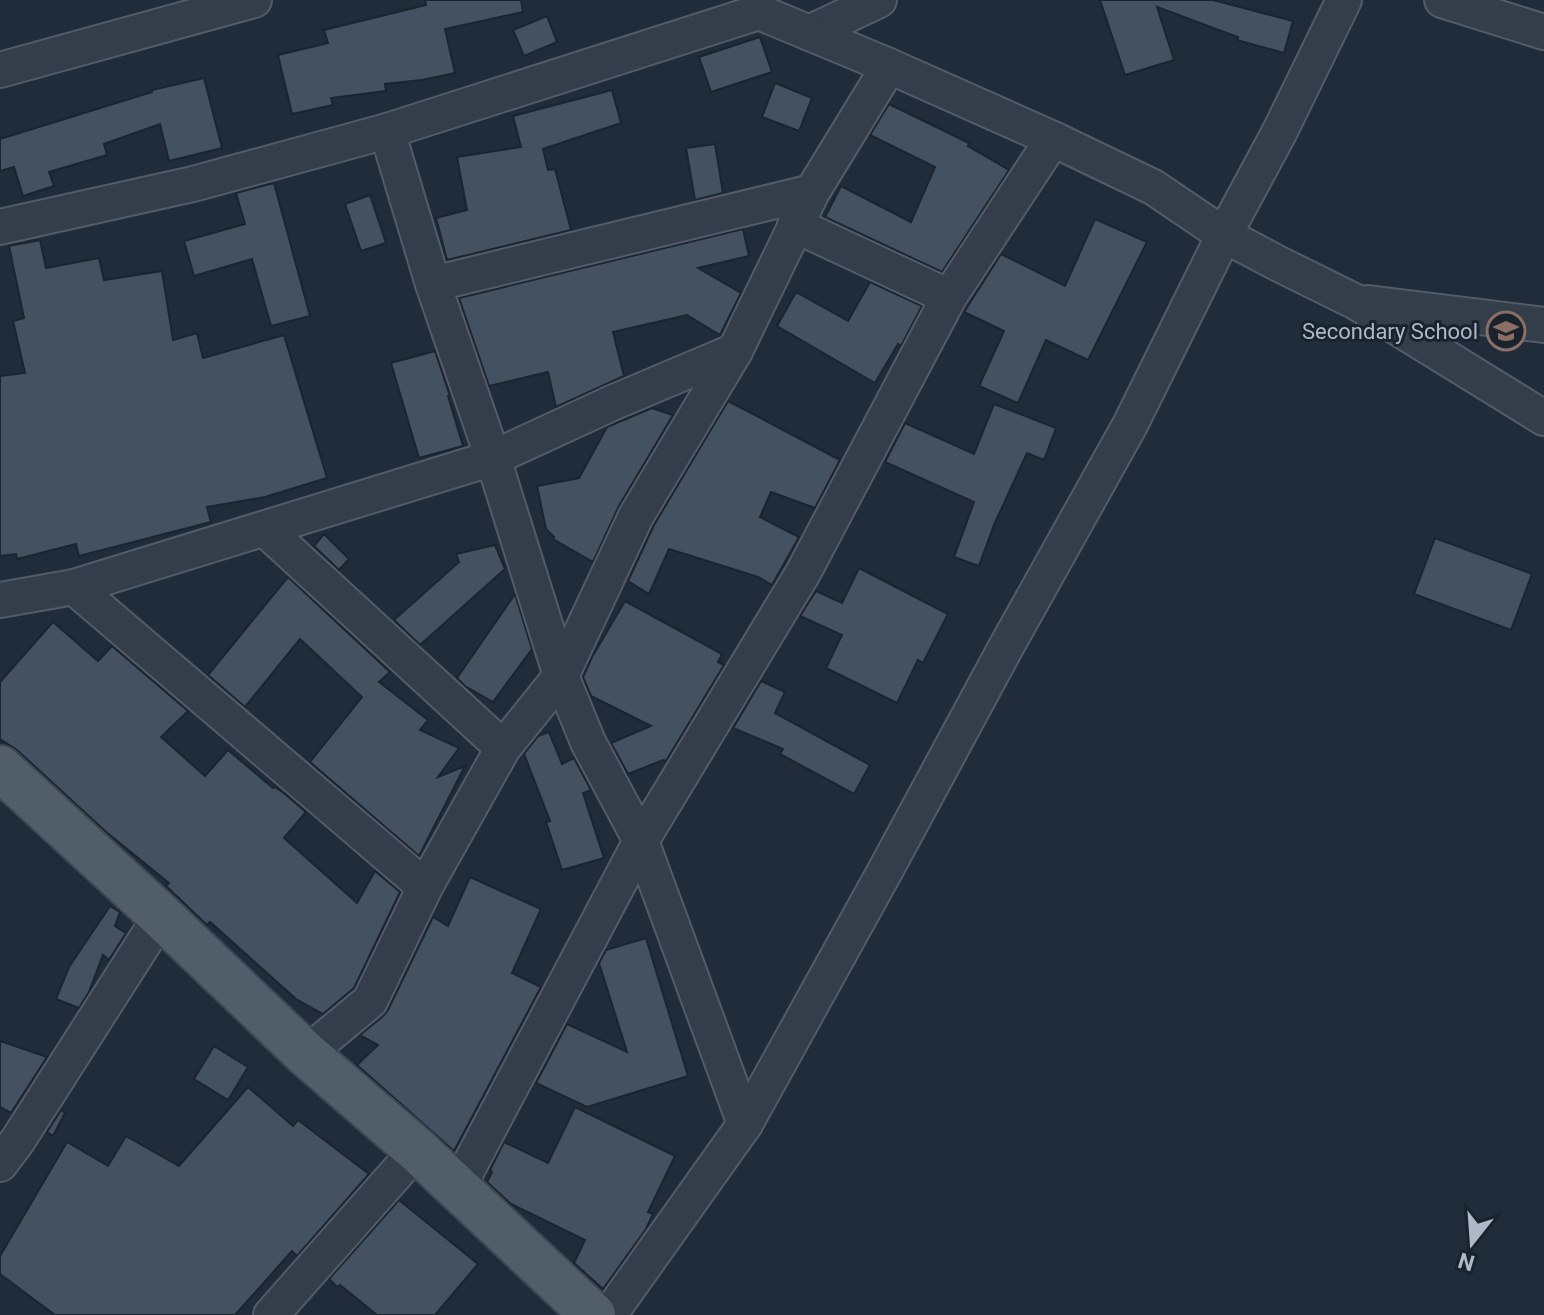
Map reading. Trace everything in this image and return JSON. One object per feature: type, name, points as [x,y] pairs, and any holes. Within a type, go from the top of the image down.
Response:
[{"type":"main road","points":[[0,768],[306,1054],[458,1187],[593,1315]]},
{"type":"street","points":[[0,70],[254,0]]},
{"type":"street","points":[[809,33],[879,0]]},
{"type":"street","points":[[609,1315],[745,1124],[1130,425],[1344,0]]},
{"type":"street","points":[[1442,0],[1544,32]]},
{"type":"street","points":[[0,227],[193,184],[387,131],[749,6],[1053,139],[1153,187],[1224,235],[1356,302],[1544,418]]},
{"type":"street","points":[[306,1054],[370,1001],[425,887],[503,748],[561,676],[636,516],[735,351],[812,192],[889,66]]},
{"type":"street","points":[[387,131],[433,284],[493,458],[561,676],[588,742],[641,841],[745,1124]]},
{"type":"street","points":[[458,1187],[641,841],[803,573],[949,297],[1053,139]]},
{"type":"street","points":[[433,284],[812,192]]},
{"type":"street","points":[[795,225],[949,297]]},
{"type":"street","points":[[1356,302],[1544,325]]},
{"type":"street","points":[[0,600],[74,587],[493,458],[735,351]]},
{"type":"street","points":[[265,529],[503,748]]},
{"type":"street","points":[[74,587],[425,887]]},
{"type":"street","points":[[0,1164],[161,916]]},
{"type":"street","points":[[271,1315],[417,1150]]},
{"type":"building","points":[[425,0],[521,0],[523,12],[445,29],[455,73],[385,84],[386,91],[331,98],[333,105],[292,114],[278,55],[328,43],[324,30],[426,5]]},
{"type":"building","points":[[1100,0],[1213,0],[1293,21],[1284,53],[1237,40],[1238,37],[1157,7],[1174,60],[1125,75]]},
{"type":"building","points":[[547,16],[557,42],[524,56],[513,30]]},
{"type":"building","points":[[760,37],[772,72],[711,92],[699,57]]},
{"type":"building","points":[[204,78],[222,148],[169,161],[160,124],[104,144],[107,155],[49,172],[54,186],[23,196],[14,167],[0,171],[0,139],[152,90]]},
{"type":"building","points":[[775,83],[812,98],[799,131],[762,117]]},
{"type":"building","points":[[612,90],[621,123],[543,149],[548,170],[555,169],[571,230],[447,260],[436,218],[467,210],[457,157],[521,147],[513,116]]},
{"type":"building","points":[[889,104],[969,143],[968,146],[1009,170],[942,272],[825,217],[841,186],[911,222],[935,167],[870,135]]},
{"type":"building","points":[[715,144],[723,193],[695,200],[686,148]]},
{"type":"building","points":[[274,183],[310,316],[271,326],[252,259],[194,276],[184,241],[245,224],[236,193]]},
{"type":"building","points":[[370,195],[386,243],[361,251],[345,204]]},
{"type":"building","points":[[1095,219],[1147,242],[1088,360],[1046,340],[1018,403],[979,386],[1004,331],[964,312],[1001,254],[1065,286]]},
{"type":"building","points":[[743,229],[749,256],[698,268],[741,293],[720,335],[687,315],[613,332],[624,376],[556,407],[548,372],[489,386],[459,298]]},
{"type":"building","points":[[40,240],[46,268],[99,258],[104,280],[162,271],[173,340],[197,333],[203,358],[284,335],[327,478],[265,497],[207,507],[211,522],[79,556],[76,544],[17,559],[16,554],[0,556],[0,376],[25,373],[13,321],[24,318],[9,246]]},
{"type":"building","points":[[870,282],[922,306],[901,346],[898,344],[875,383],[777,326],[796,292],[848,321]]},
{"type":"building","points":[[435,351],[463,446],[419,458],[391,363]]},
{"type":"building","points":[[728,401],[840,460],[815,508],[771,492],[760,517],[799,537],[772,585],[758,577],[669,549],[649,594],[628,581],[654,525]]},
{"type":"building","points":[[994,404],[1056,428],[1044,460],[1027,453],[979,566],[954,557],[974,502],[885,462],[905,423],[974,454]]},
{"type":"building","points":[[652,408],[673,415],[619,506],[593,562],[553,539],[546,529],[537,486],[579,478],[607,427]]},
{"type":"building","points":[[324,534],[349,559],[339,570],[314,546]]},
{"type":"building","points":[[1435,538],[1532,574],[1511,630],[1414,594]]},
{"type":"building","points":[[495,545],[505,569],[420,645],[394,620],[459,562],[456,554]]},
{"type":"building","points":[[859,568],[948,614],[923,663],[918,660],[897,703],[826,668],[842,635],[800,616],[816,591],[842,603]]},
{"type":"building","points":[[288,577],[390,672],[379,682],[428,720],[420,730],[459,748],[438,777],[465,766],[419,856],[310,762],[362,697],[300,639],[245,707],[208,675]]},
{"type":"building","points":[[515,594],[532,649],[493,702],[457,678]]},
{"type":"building","points":[[625,601],[722,654],[718,662],[724,665],[666,761],[628,774],[611,743],[651,726],[591,696],[583,677]]},
{"type":"building","points":[[53,622],[98,661],[112,646],[188,711],[161,737],[205,776],[228,750],[306,812],[284,838],[357,903],[375,871],[400,892],[354,988],[323,1014],[296,999],[210,922],[207,925],[166,886],[169,883],[105,831],[17,750],[0,739],[0,682]]},
{"type":"building","points":[[761,681],[785,692],[775,713],[870,765],[854,794],[780,754],[783,749],[733,728]]},
{"type":"building","points":[[549,732],[562,764],[574,758],[591,790],[583,793],[604,858],[562,870],[546,822],[550,821],[524,754],[538,736]]},
{"type":"building","points":[[470,877],[541,909],[512,973],[541,987],[454,1151],[357,1065],[378,1045],[360,1035],[388,1010],[433,917],[448,926]]},
{"type":"building","points":[[110,906],[120,912],[115,926],[126,933],[109,960],[103,955],[89,992],[79,1008],[56,999],[69,967]]},
{"type":"building","points":[[646,938],[688,1076],[587,1107],[536,1083],[567,1024],[627,1052],[599,963],[606,950]]},
{"type":"building","points":[[0,1041],[47,1057],[11,1113],[0,1107]]},
{"type":"building","points":[[214,1046],[248,1067],[228,1100],[194,1079]]},
{"type":"building","points":[[248,1087],[293,1126],[298,1120],[369,1174],[297,1256],[292,1251],[235,1315],[55,1315],[0,1274],[0,1256],[67,1142],[108,1166],[126,1136],[179,1166]]},
{"type":"building","points":[[575,1107],[675,1156],[648,1212],[653,1214],[646,1229],[603,1289],[574,1263],[585,1240],[511,1204],[487,1182],[504,1142],[548,1163]]},
{"type":"building","points":[[61,1110],[65,1113],[53,1136],[47,1132]]},
{"type":"building","points":[[399,1200],[478,1264],[435,1315],[377,1315],[329,1279]]},
{"type":"place","name":"Secondary School","points":[[1506,331]]}]
